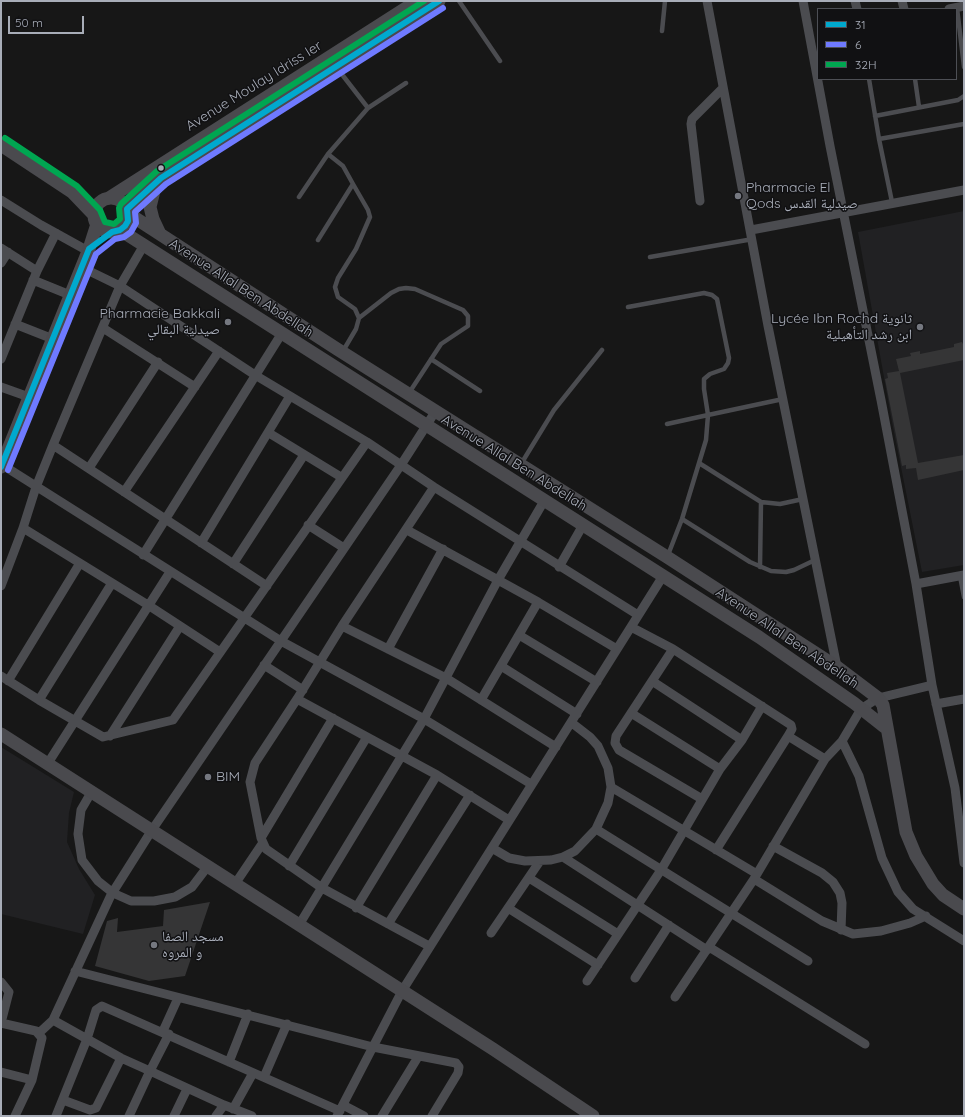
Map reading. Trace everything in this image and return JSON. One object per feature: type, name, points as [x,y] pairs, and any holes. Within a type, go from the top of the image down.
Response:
[{"type":"street","name":"Avenue Moulay Idriss Ier","points":[[105,200],[417,1]]},
{"type":"street","name":"Avenue Moulay Idriss Ier","points":[[128,212],[140,196],[161,178],[439,1]]},
{"type":"street","points":[[707,1],[783,399],[837,667]]},
{"type":"street","points":[[803,1],[814,34],[817,55]]},
{"type":"street","points":[[821,80],[830,146],[844,211],[916,584],[932,685],[955,788],[964,863]]},
{"type":"street","points":[[700,202],[691,124],[692,119],[724,88]]},
{"type":"street","points":[[1,145],[72,192],[106,231],[116,231]]},
{"type":"street","points":[[161,178],[154,191],[150,207],[153,219],[161,235]]},
{"type":"street","points":[[751,230],[844,211],[964,190]]},
{"type":"street","points":[[72,192],[105,200],[122,202],[128,212],[128,220],[116,231],[88,250]]},
{"type":"street","points":[[1,200],[56,233],[88,250]]},
{"type":"street","points":[[105,200],[96,208],[96,219],[88,250],[1,465],[281,641],[424,719],[530,784]]},
{"type":"street","name":"Avenue Allal Ben Abdellah","points":[[128,212],[342,353],[667,557],[837,667],[878,698]]},
{"type":"street","name":"Avenue Allal Ben Abdellah","points":[[116,231],[144,245],[759,637],[854,702],[887,729]]},
{"type":"street","points":[[1,359],[35,276],[56,233]]},
{"type":"street","points":[[1,586],[23,528],[36,487],[53,445],[120,286],[144,245]]},
{"type":"street","points":[[1,263],[4,250],[35,276],[70,295]]},
{"type":"street","points":[[81,266],[120,286],[255,375],[366,442],[559,567],[638,615]]},
{"type":"street","points":[[15,324],[53,339]]},
{"type":"street","points":[[103,328],[195,387]]},
{"type":"street","points":[[143,555],[282,333]]},
{"type":"street","points":[[124,492],[219,351]]},
{"type":"street","points":[[89,468],[158,362]]},
{"type":"street","points":[[1,387],[29,397]]},
{"type":"street","points":[[202,543],[290,396]]},
{"type":"street","points":[[39,1033],[53,1020],[113,893],[152,830],[401,465],[434,412]]},
{"type":"street","points":[[269,433],[340,477]]},
{"type":"street","points":[[80,563],[4,678],[99,736],[110,736],[173,720],[267,586],[340,477],[366,442]]},
{"type":"street","points":[[53,445],[267,586]]},
{"type":"street","points":[[233,564],[304,454]]},
{"type":"street","points":[[429,946],[356,908],[322,888],[271,854],[261,841],[251,791],[251,772],[255,763],[303,690],[342,626],[434,487]]},
{"type":"street","points":[[299,925],[424,719],[498,580],[544,501]]},
{"type":"street","points":[[308,525],[344,548]]},
{"type":"street","points":[[559,567],[583,525]]},
{"type":"street","points":[[23,528],[148,605],[220,652]]},
{"type":"street","points":[[406,530],[538,602],[617,649]]},
{"type":"street","points":[[388,649],[443,549]]},
{"type":"street","points":[[48,763],[170,572]]},
{"type":"street","points":[[340,1110],[402,991],[429,946],[492,848],[530,784],[572,723],[663,576]]},
{"type":"street","points":[[916,584],[962,576]]},
{"type":"street","points":[[39,700],[112,583]]},
{"type":"street","points":[[481,700],[538,602]]},
{"type":"street","points":[[110,736],[180,626]]},
{"type":"street","points":[[342,626],[446,678],[556,748]]},
{"type":"street","points":[[631,627],[673,648],[789,723],[792,729],[716,850]]},
{"type":"street","points":[[519,635],[597,682]]},
{"type":"street","points":[[673,648],[616,736],[616,747],[702,799]]},
{"type":"street","points":[[264,665],[303,690]]},
{"type":"street","points":[[500,666],[577,714]]},
{"type":"street","points":[[652,681],[742,740]]},
{"type":"street","points":[[675,997],[755,877],[825,759],[842,741],[861,709],[878,698],[932,685]]},
{"type":"street","points":[[878,698],[883,705],[906,832],[916,856],[933,884],[943,895],[964,909]]},
{"type":"street","points":[[297,699],[402,755],[509,820]]},
{"type":"street","points":[[936,704],[964,699]]},
{"type":"street","points":[[587,981],[661,870],[720,769],[742,740],[762,706]]},
{"type":"street","points":[[631,713],[720,769]]},
{"type":"street","points":[[235,884],[334,718]]},
{"type":"street","points":[[492,848],[509,858],[525,861],[540,861],[563,857],[575,851],[596,829],[608,803],[611,787],[608,768],[598,746],[590,737],[572,723]]},
{"type":"street","points":[[1,734],[402,991],[593,1116]]},
{"type":"street","points":[[788,736],[825,759]]},
{"type":"street","points":[[289,866],[367,737]]},
{"type":"street","points":[[842,741],[859,776],[882,858],[898,892],[913,909],[964,941]]},
{"type":"street","points":[[356,908],[437,775]]},
{"type":"street","points":[[611,787],[716,850],[814,916],[841,930],[853,934],[866,934],[900,926],[926,916]]},
{"type":"street","points":[[92,791],[81,810],[78,834],[82,860],[98,881],[113,893],[131,901],[154,901],[175,897],[192,887],[208,866]]},
{"type":"street","points":[[388,924],[470,795]]},
{"type":"street","points":[[596,829],[808,961]]},
{"type":"street","points":[[773,846],[822,873],[833,882],[840,893],[842,903],[841,930]]},
{"type":"street","points":[[563,857],[669,925],[865,1044]]},
{"type":"street","points":[[491,933],[540,861]]},
{"type":"street","points":[[529,878],[618,934]]},
{"type":"street","points":[[508,908],[598,965]]},
{"type":"street","points":[[635,978],[669,925]]},
{"type":"street","points":[[75,971],[373,1047],[418,1057],[454,1062],[459,1067],[458,1073],[432,1116]]},
{"type":"street","points":[[1,982],[8,992],[1,1023],[39,1033]]},
{"type":"street","points":[[129,1116],[166,1033],[178,998]]},
{"type":"street","points":[[56,1116],[87,1039],[96,1010],[102,1006],[340,1110],[364,1116]]},
{"type":"street","points":[[229,1062],[248,1014]]},
{"type":"street","points":[[53,1020],[121,1058],[187,1089],[252,1116]]},
{"type":"street","points":[[264,1077],[287,1024]]},
{"type":"street","points":[[15,1116],[32,1080],[42,1041],[39,1033]]},
{"type":"street","points":[[382,1116],[418,1057]]},
{"type":"street","points":[[63,1100],[90,1110],[96,1108],[121,1058]]},
{"type":"street","points":[[1,1072],[32,1080]]},
{"type":"street","points":[[233,1109],[253,1072]]},
{"type":"street","points":[[174,1116],[187,1089]]},
{"type":"street","points":[[216,1116],[224,1105]]},
{"type":"lane","points":[[459,1],[500,61]]},
{"type":"lane","points":[[662,31],[665,1]]},
{"type":"lane","points":[[957,15],[964,67]]},
{"type":"lane","points":[[336,67],[368,108]]},
{"type":"lane","points":[[869,80],[892,202]]},
{"type":"lane","points":[[915,80],[919,107]]},
{"type":"lane","points":[[300,197],[328,154],[368,108],[406,83]]},
{"type":"lane","points":[[875,116],[958,100],[964,96]]},
{"type":"lane","points":[[879,139],[964,124]]},
{"type":"lane","points":[[328,154],[343,166],[368,210],[369,221],[356,249],[338,278],[335,287],[338,297],[355,309],[358,318],[356,329],[342,353]]},
{"type":"lane","points":[[318,240],[353,184]]},
{"type":"lane","points":[[650,257],[753,240]]},
{"type":"lane","points":[[358,318],[391,293],[399,289],[406,288],[415,289],[463,310],[468,316],[468,326],[441,344],[408,395]]},
{"type":"lane","points":[[628,307],[704,293],[715,297],[723,323],[729,358],[724,369],[710,374],[704,379],[708,415],[706,440],[682,520],[667,557]]},
{"type":"lane","points":[[520,465],[554,410],[602,350]]},
{"type":"lane","points":[[431,359],[480,391]]},
{"type":"lane","points":[[667,424],[783,399]]},
{"type":"lane","points":[[699,463],[761,502],[780,504],[803,498]]},
{"type":"lane","points":[[760,567],[761,502]]},
{"type":"lane","points":[[682,520],[760,567],[771,571],[786,572],[815,560]]},
{"type":"lane","points":[[962,576],[964,597]]},
{"type":"shaded area","name":"Lycée Ibn Rochd ثانوية ابن رشد التأهيلية","points":[[964,211],[964,565],[922,572],[892,422],[858,232]]},
{"type":"shaded area","points":[[1,747],[74,792],[69,813],[67,842],[79,869],[95,895],[83,934],[1,914]]},
{"type":"building","points":[[962,342],[964,346],[964,360],[900,373],[918,463],[964,455],[964,470],[918,480],[916,468],[906,469],[906,465],[902,466],[885,379],[888,378],[887,373],[899,371],[896,359],[911,356],[910,353],[920,351],[920,354],[954,347],[954,344]]},
{"type":"building","points":[[210,902],[185,976],[149,981],[95,966],[107,921],[118,918],[117,932],[163,926],[164,910]]},
{"type":"transit line","name":"32H","points":[[5,138],[77,186],[100,210],[105,222],[114,224],[120,219],[119,208],[121,204],[157,171],[424,1]]},
{"type":"transit line","name":"31","points":[[1,467],[89,249],[112,232],[120,230],[125,226],[128,221],[127,209],[161,178],[439,1]]},
{"type":"transit line","name":"6","points":[[8,470],[96,254],[115,239],[124,237],[131,232],[136,223],[135,212],[166,184],[443,8]]},
{"type":"place","name":"Pharmacie El Qods صيدلية القدس","points":[[738,196]]},
{"type":"place","name":"Pharmacie Bakkali صيدلية البقالي","points":[[228,322]]},
{"type":"place","name":"Lycée Ibn Rochd ثانوية ابن رشد التأهيلية","points":[[920,327]]},
{"type":"place","name":"BIM","points":[[208,777]]},
{"type":"place","name":"مسجد الصفا و المروه","points":[[154,945]]}]
